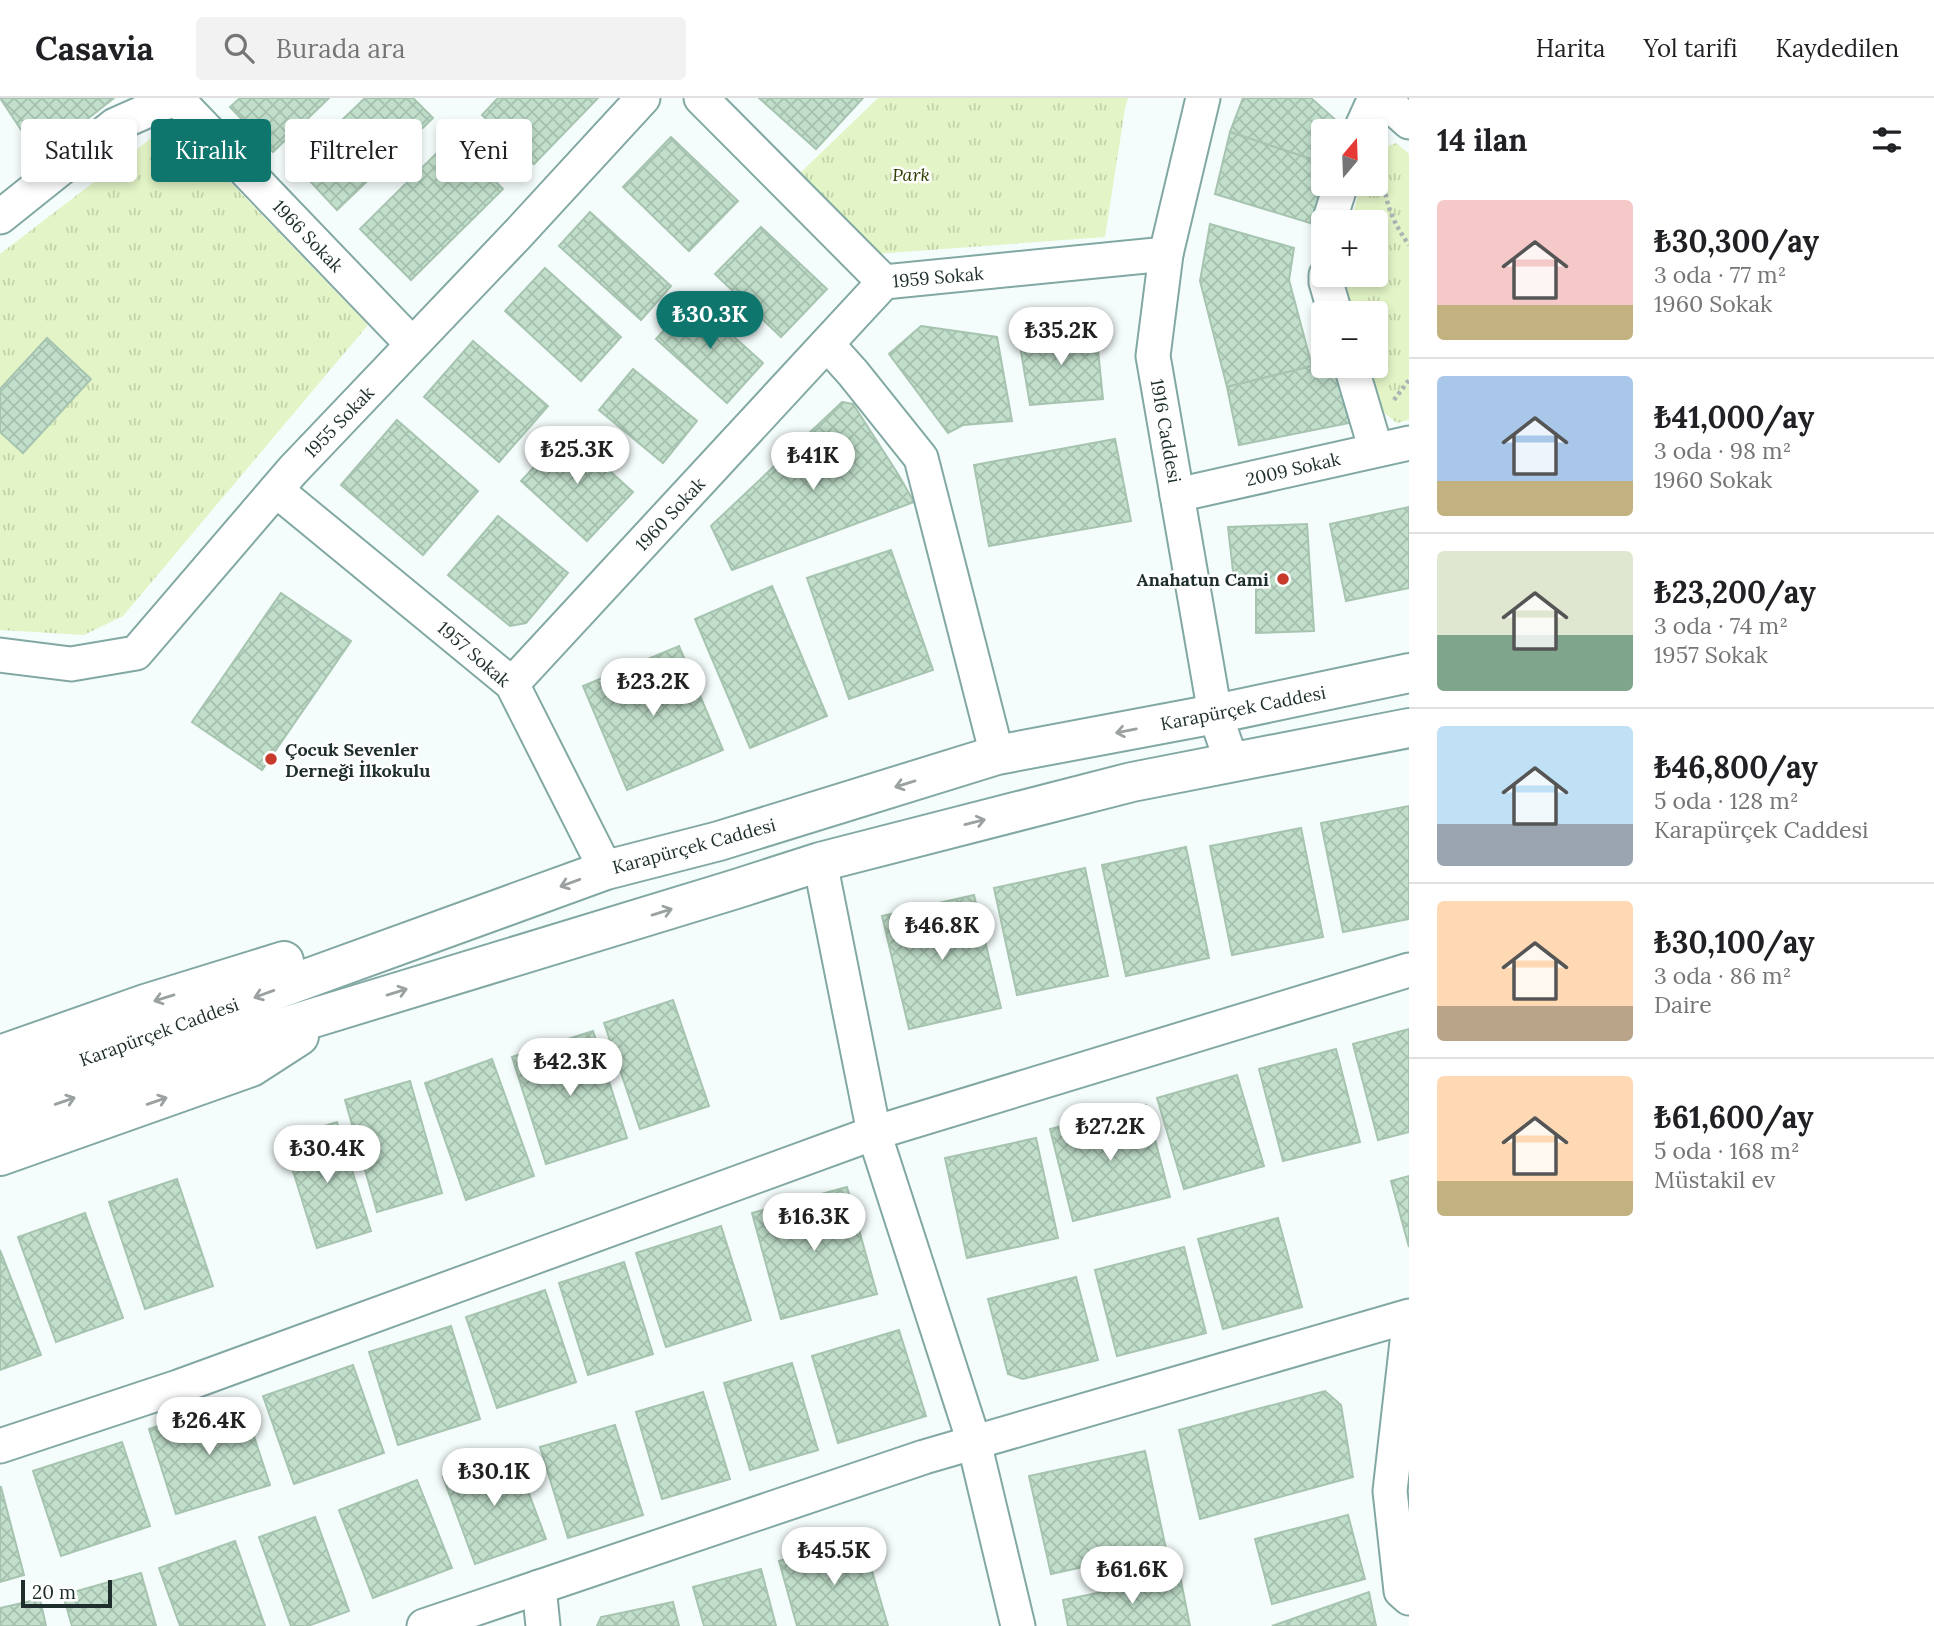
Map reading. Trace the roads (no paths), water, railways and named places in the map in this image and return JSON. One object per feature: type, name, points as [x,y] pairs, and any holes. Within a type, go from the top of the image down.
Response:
[{"type":"main road","name":"Karapürçek Caddesi","points":[[0,1090],[607,870],[719,841],[998,755],[1215,714],[1409,673]]},
{"type":"main road","name":"Karapürçek Caddesi","points":[[0,1123],[264,1033],[820,862],[1132,782],[1409,728]]},
{"type":"main road","points":[[0,1055],[145,1004],[285,961],[468,920]]},
{"type":"main road","points":[[0,1156],[251,1067],[341,1009]]},
{"type":"street","name":"1966 Sokak","points":[[176,98],[412,344]]},
{"type":"street","points":[[0,217],[115,125],[176,98]]},
{"type":"street","name":"1955 Sokak","points":[[0,655],[71,664],[136,653],[276,490],[643,98]]},
{"type":"street","name":"1959 Sokak","points":[[701,98],[884,282],[1166,254]]},
{"type":"street","name":"1916 Caddesi","points":[[1203,98],[1166,254],[1153,356],[1215,714],[1232,763]]},
{"type":"street","points":[[1374,119],[1389,106]]},
{"type":"street","name":"1960 Sokak","points":[[512,684],[884,282]]},
{"type":"street","points":[[827,344],[921,458],[998,755]]},
{"type":"street","points":[[1355,378],[1376,450]]},
{"type":"street","name":"2009 Sokak","points":[[1177,495],[1409,443]]},
{"type":"street","name":"1957 Sokak","points":[[276,490],[512,684],[607,870]]},
{"type":"street","points":[[820,862],[874,1133],[974,1443],[1018,1626]]},
{"type":"street","points":[[0,1446],[178,1387],[874,1133],[1409,970]]},
{"type":"street","points":[[424,1626],[924,1457],[1409,1316]]},
{"type":"street","points":[[1409,1324],[1390,1491],[1401,1591],[1409,1598]]},
{"type":"street","points":[[539,1587],[543,1626]]},
{"type":"place","name":"Anahatun Cami","points":[[1283,579]]},
{"type":"place","name":"Çocuk Sevenler Derneği İlkokulu","points":[[271,759]]},
{"type":"park label","name":"Park","points":[[911,174]]}]
